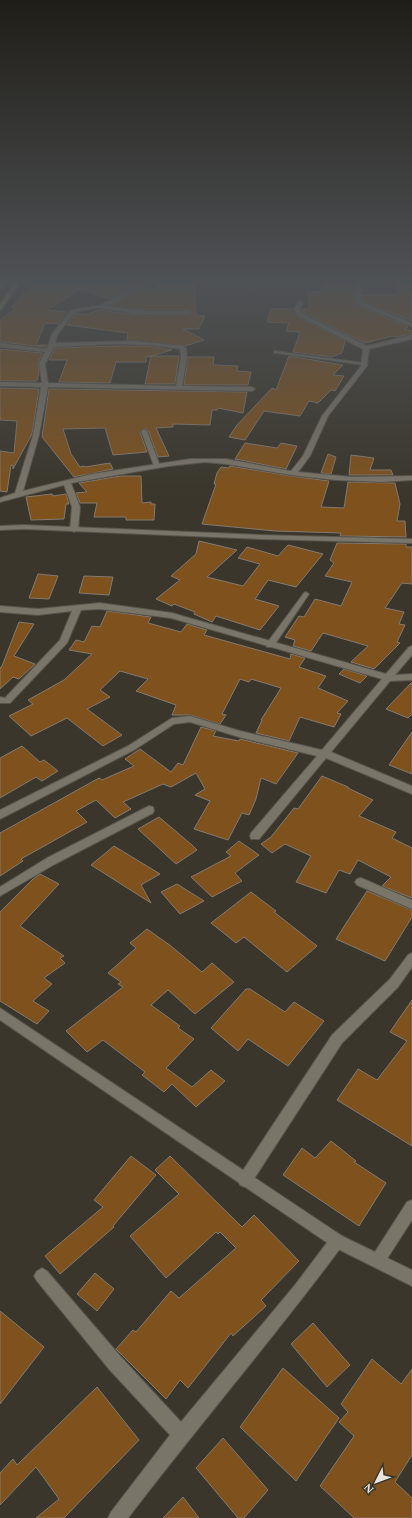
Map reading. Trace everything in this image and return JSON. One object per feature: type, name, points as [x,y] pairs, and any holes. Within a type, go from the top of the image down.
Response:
[{"type":"street","points":[[18,494],[36,435],[45,384],[42,364],[47,352]]},
{"type":"street","points":[[179,386],[184,357],[183,352]]},
{"type":"street","points":[[293,473],[306,456],[325,416],[355,380],[364,364],[366,352]]},
{"type":"street","points":[[0,384],[179,386],[252,389]]},
{"type":"street","points":[[0,500],[67,482],[119,471],[179,462],[206,460],[293,473],[351,479],[393,480],[412,478]]},
{"type":"street","points":[[67,482],[76,507],[74,530]]},
{"type":"street","points":[[0,528],[24,527],[412,541]]},
{"type":"street","points":[[0,609],[38,612],[100,606],[172,616],[388,678],[412,677]]},
{"type":"street","points":[[2,703],[64,641],[77,609]]},
{"type":"street","points":[[255,836],[412,649]]},
{"type":"street","points":[[0,815],[131,748],[172,722],[190,719],[239,734],[325,754],[412,790]]},
{"type":"street","points":[[0,892],[51,861],[149,810]]},
{"type":"street","points":[[360,882],[412,905]]},
{"type":"street","points":[[245,1180],[337,1039],[394,983],[412,958]]},
{"type":"street","points":[[0,1013],[337,1241],[412,1278]]},
{"type":"street","points":[[378,1260],[412,1207]]},
{"type":"street","points":[[117,1518],[181,1435],[300,1290],[337,1241]]},
{"type":"street","points":[[42,1276],[115,1363],[181,1435]]},
{"type":"lane","points":[[276,352],[364,364]]},
{"type":"lane","points":[[144,431],[157,466]]},
{"type":"lane","points":[[270,645],[306,594]]},
{"type":"building","points":[[0,352],[43,353],[38,363],[39,373],[37,381],[0,381]]},
{"type":"building","points":[[53,352],[166,352],[146,357],[146,362],[116,362],[110,383],[59,382],[67,360],[49,360]]},
{"type":"building","points":[[293,352],[342,352],[332,357]]},
{"type":"building","points":[[151,356],[179,356],[175,384],[145,384]]},
{"type":"building","points":[[289,356],[343,365],[333,375],[344,376],[335,391],[331,390],[318,403],[309,401],[300,416],[264,411],[245,440],[229,437],[237,425],[272,388],[276,390]]},
{"type":"building","points":[[188,357],[214,357],[213,365],[238,366],[237,371],[251,372],[248,385],[184,385]]},
{"type":"building","points":[[0,388],[39,389],[32,434],[13,469],[13,465],[11,465],[7,492],[0,491],[0,451],[14,453],[17,421],[0,420]]},
{"type":"building","points":[[49,389],[247,392],[243,413],[218,408],[217,410],[212,410],[210,425],[173,424],[173,427],[156,428],[169,456],[158,457],[148,430],[145,428],[140,432],[147,452],[113,455],[105,428],[63,429],[71,454],[80,467],[110,463],[113,469],[74,477],[42,437]]},
{"type":"building","points":[[245,443],[277,448],[281,443],[297,446],[286,469],[235,459]]},
{"type":"building","points":[[328,454],[336,457],[331,474],[321,473]]},
{"type":"building","points":[[351,455],[374,458],[370,470],[391,470],[393,475],[349,475]]},
{"type":"building","points":[[230,466],[329,481],[321,507],[344,508],[348,482],[395,483],[400,504],[397,521],[405,521],[406,537],[340,536],[341,533],[275,531],[202,524],[216,484],[214,484],[217,473],[221,467],[229,468]]},
{"type":"building","points":[[120,476],[141,476],[142,503],[151,502],[151,504],[155,504],[154,520],[126,520],[126,517],[94,517],[97,503],[80,503],[76,493],[87,492],[79,483]]},
{"type":"building","points":[[52,494],[53,496],[66,494],[69,504],[66,504],[64,519],[31,520],[26,497]]},
{"type":"building","points":[[199,541],[237,550],[207,577],[243,586],[260,564],[238,558],[247,547],[278,556],[288,545],[323,554],[296,587],[268,580],[255,599],[279,606],[260,630],[216,616],[212,622],[194,614],[195,612],[174,604],[172,606],[156,599],[180,580],[171,576],[196,554]]},
{"type":"building","points":[[337,543],[406,544],[406,547],[412,547],[412,584],[402,583],[385,608],[404,612],[399,624],[405,625],[397,642],[400,643],[374,669],[351,662],[368,646],[323,633],[311,651],[293,646],[295,640],[285,637],[299,616],[304,617],[315,599],[341,606],[352,582],[325,576],[334,563],[330,560]]},
{"type":"building","points":[[38,574],[58,576],[49,599],[29,598]]},
{"type":"building","points":[[84,576],[113,577],[109,595],[79,593]]},
{"type":"building","points":[[107,611],[151,617],[148,623],[181,632],[187,624],[207,630],[204,635],[290,659],[291,654],[305,658],[299,667],[326,676],[318,688],[348,701],[337,713],[341,714],[334,727],[300,717],[289,741],[256,733],[261,720],[281,688],[251,679],[249,682],[240,679],[222,714],[226,715],[220,724],[190,715],[172,715],[176,705],[136,691],[148,679],[120,671],[100,690],[110,697],[87,709],[122,735],[103,746],[67,718],[31,736],[9,716],[33,704],[28,700],[64,680],[92,654],[69,650],[76,640],[84,642],[92,626],[100,627]]},
{"type":"building","points":[[19,622],[34,624],[14,656],[35,664],[19,679],[13,677],[0,689],[0,668]]},
{"type":"building","points":[[344,669],[367,676],[360,683],[339,674]]},
{"type":"building","points":[[412,682],[412,714],[408,718],[386,709]]},
{"type":"building","points":[[201,727],[216,731],[213,736],[239,741],[240,739],[298,753],[276,784],[261,778],[256,799],[249,815],[242,813],[228,840],[194,829],[210,801],[195,795],[205,789],[196,773],[171,787],[163,784],[123,802],[131,809],[115,818],[96,800],[76,811],[87,822],[21,859],[23,861],[0,876],[0,833],[99,778],[102,780],[134,766],[125,759],[140,749],[171,772],[178,763],[183,765]]},
{"type":"building","points":[[412,732],[412,774],[389,765]]},
{"type":"building","points":[[22,746],[40,762],[44,760],[58,771],[42,781],[36,777],[0,798],[0,758]]},
{"type":"building","points":[[322,776],[373,800],[359,816],[396,832],[392,838],[412,848],[412,898],[382,886],[391,877],[358,860],[350,874],[339,870],[326,893],[296,882],[311,856],[285,844],[272,853],[261,844],[271,837],[294,808],[298,809]]},
{"type":"building","points":[[159,817],[197,850],[176,864],[138,829]]},
{"type":"building","points":[[239,841],[259,855],[235,873],[242,881],[212,897],[191,877],[231,856],[226,852]]},
{"type":"building","points":[[114,846],[160,874],[141,885],[151,903],[91,865]]},
{"type":"building","points":[[40,874],[59,884],[20,926],[64,956],[60,958],[65,963],[44,978],[52,984],[33,1001],[49,1011],[37,1024],[0,1001],[0,912]]},
{"type":"building","points":[[177,884],[204,901],[180,914],[161,892]]},
{"type":"building","points":[[367,891],[412,910],[412,917],[385,961],[336,939]]},
{"type":"building","points":[[251,892],[317,946],[287,972],[244,937],[236,943],[211,923]]},
{"type":"building","points":[[147,929],[171,946],[202,972],[212,963],[234,982],[195,1014],[168,990],[151,1005],[180,1026],[178,1028],[194,1039],[166,1068],[192,1087],[211,1070],[225,1081],[196,1107],[172,1084],[164,1092],[142,1075],[145,1072],[103,1040],[87,1052],[66,1031],[123,987],[118,984],[121,982],[108,973],[136,948],[130,943]]},
{"type":"building","points":[[246,989],[250,989],[285,1012],[294,1002],[324,1021],[288,1066],[248,1039],[238,1051],[211,1028]]},
{"type":"building","points":[[412,1000],[412,1146],[337,1100],[358,1069],[377,1080],[407,1041],[390,1032]]},
{"type":"building","points":[[331,1141],[356,1161],[354,1162],[386,1183],[359,1226],[283,1175],[302,1148],[315,1158]]},
{"type":"building","points":[[131,1156],[156,1175],[113,1226],[114,1227],[60,1274],[45,1256],[103,1207],[94,1200]]},
{"type":"building","points":[[170,1156],[242,1227],[254,1215],[299,1261],[261,1300],[266,1306],[233,1336],[231,1333],[188,1388],[180,1380],[166,1399],[116,1349],[133,1330],[136,1332],[171,1291],[179,1298],[236,1248],[220,1232],[218,1234],[216,1232],[166,1278],[130,1236],[179,1194],[155,1170]]},
{"type":"building","points":[[95,1273],[114,1289],[97,1311],[77,1294]]},
{"type":"building","points":[[0,1311],[44,1347],[0,1404]]},
{"type":"building","points":[[313,1323],[350,1365],[327,1387],[291,1344]]},
{"type":"building","points":[[372,1359],[401,1384],[412,1369],[412,1455],[395,1482],[412,1498],[412,1518],[354,1518],[320,1486],[354,1436],[339,1422],[348,1412],[341,1404]]},
{"type":"building","points":[[283,1368],[339,1418],[296,1481],[240,1427]]},
{"type":"building","points":[[97,1387],[139,1440],[64,1518],[36,1518],[59,1499],[36,1467],[0,1505],[0,1473],[13,1459],[17,1465]]},
{"type":"building","points":[[223,1438],[268,1490],[244,1518],[238,1518],[196,1468]]},
{"type":"building","points":[[183,1497],[199,1518],[163,1518]]}]
